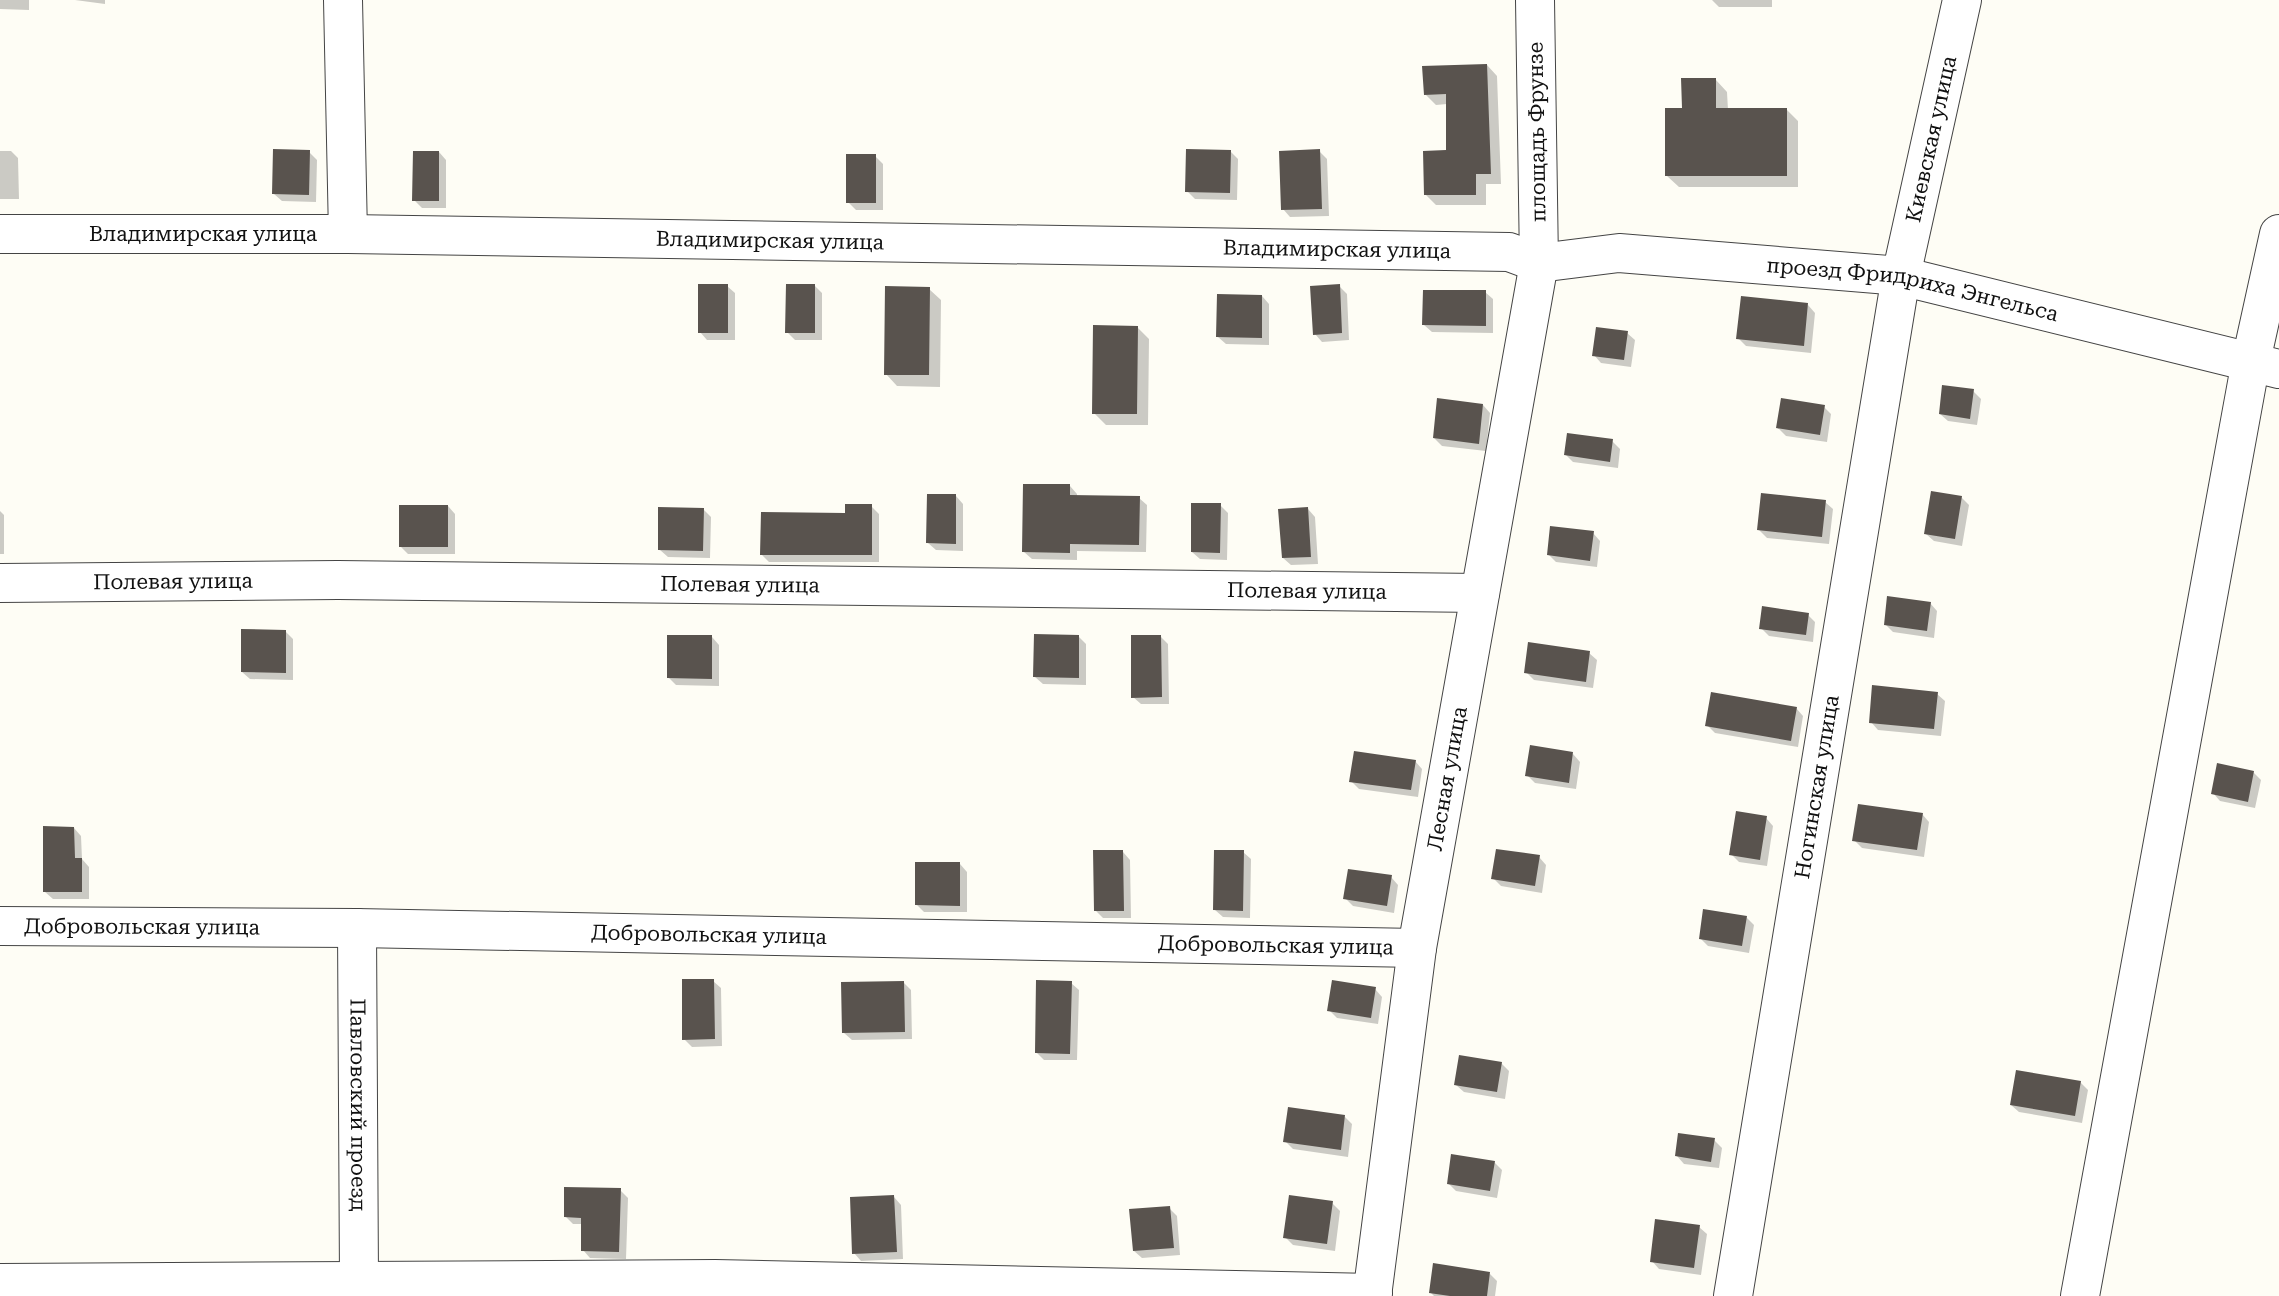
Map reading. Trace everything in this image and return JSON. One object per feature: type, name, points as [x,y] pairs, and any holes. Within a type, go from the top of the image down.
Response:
[{"type":"street","points":[[343,0],[348,234]]},
{"type":"street","name":"площадь Фрунзе","points":[[1535,0],[1539,263]]},
{"type":"street","name":"Киевская улица","points":[[1901,276],[1962,0]]},
{"type":"street","name":"Владимирская улица","points":[[0,234],[348,234],[1509,252],[1539,263]]},
{"type":"street","points":[[2080,1296],[2265,365],[2279,234]]},
{"type":"street","name":"проезд Фридриха Энгельса","points":[[1539,263],[1619,253],[1901,276],[2265,365]]},
{"type":"street","name":"Лесная улица","points":[[1373,1294],[1417,948],[1539,263]]},
{"type":"street","name":"Ногинская улица","points":[[1733,1296],[1901,276]]},
{"type":"street","name":"Полевая улица","points":[[0,583],[338,580],[1480,593]]},
{"type":"street","name":"Добровольская улица","points":[[0,926],[356,928],[1417,948]]},
{"type":"street","name":"Павловский проезд","points":[[356,928],[359,1280]]},
{"type":"street","points":[[0,1283],[715,1279],[1373,1294]]},
{"type":"building","points":[[1487,64],[1491,174],[1476,174],[1476,195],[1424,195],[1423,151],[1446,150],[1446,94],[1424,95],[1422,66]]},
{"type":"building","points":[[1681,78],[1716,78],[1716,108],[1787,108],[1787,176],[1665,176],[1665,108],[1682,108]]},
{"type":"building","points":[[273,149],[310,150],[309,195],[272,194]]},
{"type":"building","points":[[1186,149],[1231,150],[1230,193],[1185,192]]},
{"type":"building","points":[[1320,149],[1322,209],[1281,210],[1279,151]]},
{"type":"building","points":[[413,151],[439,151],[439,201],[412,201]]},
{"type":"building","points":[[846,154],[876,154],[876,203],[846,203]]},
{"type":"building","points":[[698,284],[728,284],[728,333],[698,333]]},
{"type":"building","points":[[786,284],[815,284],[815,333],[785,333]]},
{"type":"building","points":[[1340,284],[1342,333],[1313,335],[1310,286]]},
{"type":"building","points":[[885,286],[930,287],[929,375],[884,375]]},
{"type":"building","points":[[1423,290],[1486,290],[1486,326],[1422,325]]},
{"type":"building","points":[[1217,294],[1262,295],[1262,338],[1216,337]]},
{"type":"building","points":[[1741,296],[1808,303],[1804,346],[1736,339]]},
{"type":"building","points":[[1093,325],[1138,326],[1137,414],[1092,414]]},
{"type":"building","points":[[1596,327],[1628,331],[1624,360],[1592,356]]},
{"type":"building","points":[[1942,385],[1974,389],[1970,419],[1939,414]]},
{"type":"building","points":[[1437,398],[1483,404],[1479,444],[1433,438]]},
{"type":"building","points":[[1781,398],[1825,405],[1820,435],[1776,428]]},
{"type":"building","points":[[1567,433],[1613,439],[1610,462],[1564,455]]},
{"type":"building","points":[[1023,484],[1070,484],[1070,495],[1140,496],[1139,545],[1070,544],[1070,553],[1022,552]]},
{"type":"building","points":[[1931,491],[1962,496],[1955,539],[1924,534]]},
{"type":"building","points":[[1761,493],[1826,500],[1822,537],[1757,530]]},
{"type":"building","points":[[927,494],[956,494],[956,544],[926,543]]},
{"type":"building","points":[[1191,503],[1221,503],[1220,553],[1191,552]]},
{"type":"building","points":[[845,504],[872,504],[872,555],[760,555],[761,512],[845,513]]},
{"type":"building","points":[[399,505],[448,505],[448,547],[399,547]]},
{"type":"building","points":[[658,507],[704,508],[703,551],[658,550]]},
{"type":"building","points":[[1308,507],[1311,557],[1282,558],[1278,509]]},
{"type":"building","points":[[1550,526],[1594,531],[1590,561],[1547,555]]},
{"type":"building","points":[[1887,596],[1931,602],[1927,631],[1884,625]]},
{"type":"building","points":[[1762,606],[1809,613],[1806,635],[1759,629]]},
{"type":"building","points":[[241,629],[286,630],[286,673],[241,672]]},
{"type":"building","points":[[1034,634],[1079,635],[1079,678],[1033,677]]},
{"type":"building","points":[[667,635],[712,635],[712,679],[667,678]]},
{"type":"building","points":[[1131,635],[1161,635],[1162,697],[1131,698]]},
{"type":"building","points":[[1528,642],[1590,651],[1586,682],[1524,673]]},
{"type":"building","points":[[1872,685],[1938,692],[1934,729],[1869,723]]},
{"type":"building","points":[[1711,692],[1797,707],[1791,741],[1705,726]]},
{"type":"building","points":[[1530,745],[1573,752],[1569,783],[1525,776]]},
{"type":"building","points":[[1354,751],[1416,760],[1411,790],[1349,782]]},
{"type":"building","points":[[2217,763],[2254,771],[2248,802],[2211,794]]},
{"type":"building","points":[[1858,804],[1923,813],[1917,850],[1852,841]]},
{"type":"building","points":[[1736,811],[1767,816],[1760,860],[1729,855]]},
{"type":"building","points":[[43,826],[74,827],[75,858],[82,858],[82,892],[43,892]]},
{"type":"building","points":[[1496,849],[1540,855],[1535,886],[1491,879]]},
{"type":"building","points":[[1093,850],[1123,850],[1124,911],[1094,911]]},
{"type":"building","points":[[1214,850],[1244,850],[1243,911],[1213,910]]},
{"type":"building","points":[[915,862],[960,862],[960,906],[915,905]]},
{"type":"building","points":[[1348,869],[1392,875],[1387,906],[1343,899]]},
{"type":"building","points":[[1703,909],[1747,916],[1742,946],[1699,939]]},
{"type":"building","points":[[682,979],[714,979],[715,1039],[682,1040]]},
{"type":"building","points":[[1036,980],[1072,981],[1070,1054],[1035,1053]]},
{"type":"building","points":[[1332,980],[1376,987],[1371,1018],[1327,1011]]},
{"type":"building","points":[[904,981],[905,1032],[842,1033],[841,982]]},
{"type":"building","points":[[1459,1055],[1502,1062],[1497,1092],[1454,1085]]},
{"type":"building","points":[[2016,1070],[2081,1081],[2075,1116],[2010,1105]]},
{"type":"building","points":[[1288,1107],[1345,1115],[1341,1150],[1283,1142]]},
{"type":"building","points":[[1678,1133],[1715,1138],[1711,1162],[1675,1156]]},
{"type":"building","points":[[1451,1154],[1495,1161],[1490,1191],[1447,1184]]},
{"type":"building","points":[[564,1187],[621,1188],[619,1252],[581,1251],[581,1218],[564,1217]]},
{"type":"building","points":[[894,1195],[897,1252],[852,1254],[850,1197]]},
{"type":"building","points":[[1289,1195],[1333,1201],[1327,1244],[1283,1238]]},
{"type":"building","points":[[1170,1206],[1174,1248],[1133,1251],[1129,1209]]},
{"type":"building","points":[[1655,1219],[1700,1225],[1694,1268],[1650,1262]]},
{"type":"building","points":[[1433,1263],[1490,1272],[1487,1296],[1429,1293]]}]
